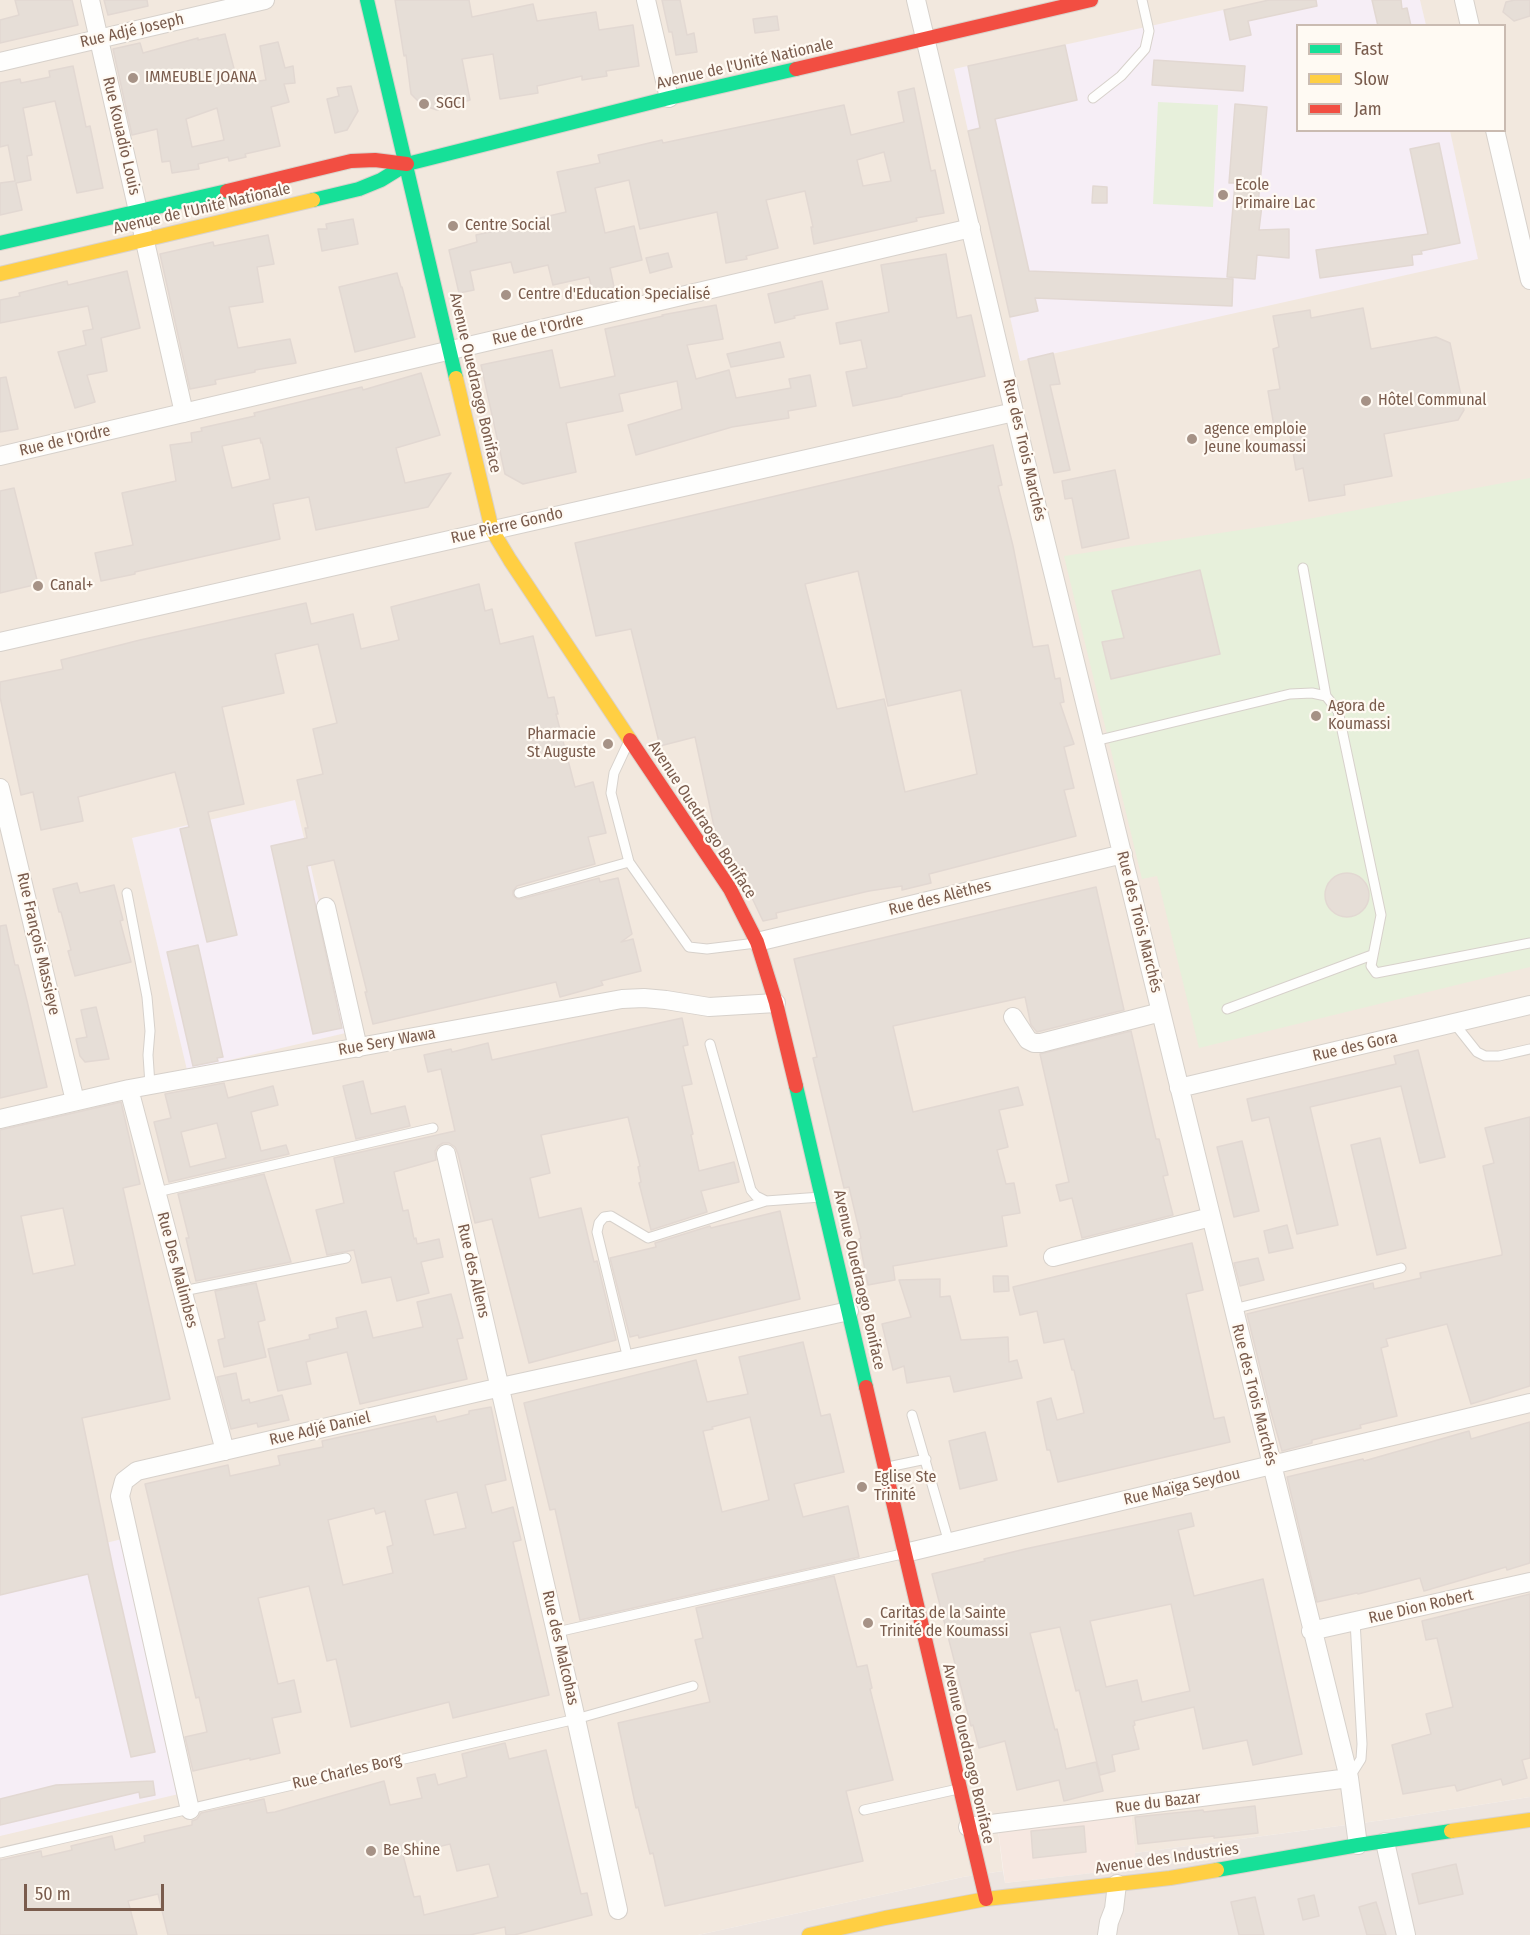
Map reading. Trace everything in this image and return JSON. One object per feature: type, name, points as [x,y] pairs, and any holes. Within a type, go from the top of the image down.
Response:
[{"type":"street","name":"Rue Kouadio Louis","points":[[90,0],[184,413]]},
{"type":"street","name":"Rue Adjé Joseph","points":[[0,62],[265,0]]},
{"type":"street","name":"Avenue Ouedraogo Boniface","points":[[367,0],[492,530],[730,889],[757,942],[776,1004],[986,1899]]},
{"type":"street","points":[[646,0],[669,98]]},
{"type":"street","name":"Rue des Trois Marchés","points":[[916,0],[1014,412],[1348,1778],[1358,1845]]},
{"type":"street","name":"Avenue de l'Unité Nationale","points":[[0,274],[359,189],[381,180],[407,164],[669,98],[1091,0]]},
{"type":"street","points":[[1464,0],[1470,24]]},
{"type":"street","points":[[1495,132],[1530,280]]},
{"type":"street","name":"Avenue de l'Unité Nationale","points":[[0,243],[139,212],[351,160],[407,164]]},
{"type":"street","name":"Rue de l'Ordre","points":[[0,456],[971,228]]},
{"type":"street","name":"Rue Pierre Gondo","points":[[0,642],[1014,412]]},
{"type":"street","name":"Rue François Massieye","points":[[0,788],[75,1101]]},
{"type":"street","name":"Rue des Alèthes","points":[[757,942],[1123,854]]},
{"type":"street","points":[[326,907],[358,1048]]},
{"type":"street","name":"Rue Sery Wawa","points":[[0,1119],[129,1089],[622,999],[666,1000],[709,1006],[776,1004]]},
{"type":"street","name":"Rue des Gora","points":[[1179,1088],[1530,1005]]},
{"type":"street","points":[[1013,1017],[1028,1040],[1041,1043],[1161,1012]]},
{"type":"street","name":"Rue Des Malimbes","points":[[129,1089],[225,1451]]},
{"type":"street","name":"Rue des Allens","points":[[446,1154],[501,1387]]},
{"type":"street","points":[[1053,1257],[1211,1217]]},
{"type":"street","name":"Rue Adjé Daniel","points":[[190,1810],[120,1496],[124,1481],[137,1471],[501,1387],[849,1311]]},
{"type":"street","name":"Rue des Malcohas","points":[[501,1387],[618,1910]]},
{"type":"street","name":"Rue Maïga Seydou","points":[[905,1553],[1530,1403]]},
{"type":"street","name":"Rue Dion Robert","points":[[1311,1631],[1530,1582]]},
{"type":"street","name":"Rue du Bazar","points":[[968,1827],[1348,1778]]},
{"type":"street","name":"Avenue des Industries","points":[[809,1935],[887,1927],[986,1899],[1170,1878],[1358,1845],[1530,1820]]},
{"type":"street","points":[[1385,1842],[1406,1935]]},
{"type":"street","points":[[1107,1935],[1114,1909],[1117,1884]]},
{"type":"lane","points":[[1093,98],[1121,76],[1145,49],[1149,31],[1142,0]]},
{"type":"lane","points":[[1303,568],[1326,696],[1338,711],[1381,915],[1371,966],[1376,973],[1530,943]]},
{"type":"lane","points":[[1095,741],[1290,694],[1312,693],[1326,696]]},
{"type":"lane","points":[[630,739],[614,773],[611,793],[630,862],[688,947],[707,949],[757,942]]},
{"type":"lane","points":[[519,893],[630,862]]},
{"type":"lane","points":[[127,893],[147,997],[150,1032],[148,1055],[150,1085]]},
{"type":"lane","points":[[1227,1009],[1372,955]]},
{"type":"lane","points":[[1454,1023],[1478,1052],[1485,1056],[1499,1056],[1530,1049]]},
{"type":"lane","points":[[710,1044],[751,1190],[756,1196],[766,1201]]},
{"type":"lane","points":[[156,1192],[433,1128]]},
{"type":"lane","points":[[628,1359],[597,1232],[604,1216],[611,1216],[648,1238],[766,1201],[822,1197]]},
{"type":"lane","points":[[183,1292],[346,1258]]},
{"type":"lane","points":[[1233,1309],[1401,1268]]},
{"type":"lane","points":[[912,1414],[949,1543]]},
{"type":"lane","points":[[885,1468],[926,1459]]},
{"type":"lane","points":[[556,1632],[905,1553]]},
{"type":"lane","points":[[1348,1778],[1361,1759],[1362,1744],[1355,1622]]},
{"type":"lane","name":"Rue Charles Borg","points":[[0,1853],[576,1719],[693,1686]]},
{"type":"lane","points":[[864,1810],[959,1789]]},
{"type":"shaded area","points":[[0,0],[1530,0],[1530,1797],[1384,1820],[1135,1853],[1131,1814],[998,1830],[1003,1871],[963,1877],[698,1935],[0,1935]]},
{"type":"shaded area","name":"Ecole Primaire Lac","points":[[1269,0],[1420,0],[1426,24],[1296,24],[1296,132],[1450,132],[1478,259],[1020,361],[954,69]]},
{"type":"shaded area","points":[[295,800],[350,1032],[187,1070],[132,838]]},
{"type":"shaded area","points":[[122,1539],[183,1793],[0,1836],[0,1569]]},
{"type":"shaded area","points":[[1530,1797],[1530,1935],[698,1935],[963,1877],[1003,1871],[1005,1883],[1136,1868],[1135,1853],[1384,1820]]},
{"type":"shaded area","points":[[1131,1814],[1137,1868],[1005,1883],[998,1829]]},
{"type":"green space","points":[[1158,102],[1218,105],[1213,207],[1153,204]]},
{"type":"green space","name":"Agora de Koumassi","points":[[1530,478],[1530,967],[1199,1048],[1157,876],[1142,879],[1064,556],[1281,524]]},
{"type":"building","points":[[15,0],[72,0],[78,25],[0,43],[0,20],[19,15]]},
{"type":"building","points":[[104,0],[147,0],[148,6],[108,15]]},
{"type":"building","points":[[395,0],[469,0],[472,17],[533,4],[537,21],[596,12],[599,30],[633,25],[639,66],[606,71],[607,76],[582,80],[582,76],[537,86],[538,93],[500,99],[493,54],[462,59],[470,100],[437,110],[422,105],[411,94]]},
{"type":"building","points":[[662,0],[680,0],[687,35],[694,33],[697,52],[676,55]]},
{"type":"building","points":[[1269,0],[1316,0],[1317,6],[1248,21],[1251,35],[1230,40],[1224,10]]},
{"type":"building","points":[[1372,0],[1401,0],[1402,9],[1407,8],[1411,24],[1378,24]]},
{"type":"building","points":[[1530,0],[1530,16],[1514,21],[1503,12],[1506,2]]},
{"type":"building","points":[[777,16],[779,30],[755,33],[753,19]]},
{"type":"building","points":[[225,34],[238,84],[266,80],[260,46],[278,42],[285,68],[293,66],[295,83],[284,84],[289,102],[271,107],[280,146],[245,154],[246,157],[229,161],[228,157],[198,164],[199,169],[172,173],[170,161],[162,162],[157,129],[132,135],[113,49],[140,43],[143,53],[198,38],[198,40]],"holes":[[[217,108],[224,140],[192,147],[186,119]]]},
{"type":"building","points":[[1065,45],[1077,100],[995,119],[1029,271],[1233,279],[1232,306],[1035,298],[1038,311],[1010,317],[968,131],[980,128],[968,66]]},
{"type":"building","points":[[1154,60],[1245,66],[1243,91],[1152,85]]},
{"type":"building","points":[[73,66],[86,127],[90,126],[103,188],[77,193],[55,101],[23,108],[32,155],[27,156],[31,180],[16,183],[22,210],[0,215],[0,183],[15,181],[8,145],[0,147],[0,83],[20,79],[21,83],[50,77],[49,71]]},
{"type":"building","points":[[351,86],[358,111],[347,130],[335,133],[327,99],[339,96],[337,88]]},
{"type":"building","points":[[914,88],[931,171],[935,170],[944,213],[814,244],[811,227],[813,227],[805,191],[766,200],[778,248],[746,256],[747,259],[726,263],[717,212],[640,229],[629,180],[595,188],[605,233],[634,226],[642,260],[610,268],[614,287],[593,292],[589,277],[553,285],[548,265],[514,273],[511,262],[470,271],[474,290],[459,293],[449,250],[477,242],[476,235],[536,222],[536,219],[566,212],[557,172],[600,163],[598,155],[662,140],[663,143],[844,105],[851,135],[904,122],[898,92]],"holes":[[[884,152],[891,181],[863,186],[857,160]]]},
{"type":"building","points":[[1235,104],[1267,107],[1258,205],[1262,205],[1259,230],[1289,229],[1289,258],[1257,255],[1255,279],[1227,277],[1235,183],[1229,183]]},
{"type":"building","points":[[1439,143],[1460,243],[1412,255],[1413,265],[1320,278],[1316,250],[1428,234],[1410,149]]},
{"type":"building","points":[[1093,186],[1107,187],[1107,203],[1092,203]]},
{"type":"building","points":[[353,219],[358,244],[322,251],[318,229],[327,229],[326,224]]},
{"type":"building","points":[[268,235],[274,264],[257,267],[263,302],[229,307],[238,348],[290,339],[296,363],[255,370],[255,372],[215,380],[216,384],[190,389],[160,254],[213,242],[214,246]]},
{"type":"building","points":[[668,253],[672,267],[650,273],[646,258]]},
{"type":"building","points":[[946,254],[957,318],[971,315],[985,376],[853,406],[846,372],[867,368],[861,340],[840,344],[836,323],[889,312],[881,265]]},
{"type":"building","points":[[127,271],[140,328],[101,338],[107,371],[87,375],[95,402],[75,408],[58,352],[86,345],[83,331],[93,329],[88,306],[0,323],[0,300],[67,281],[68,285]]},
{"type":"building","points":[[397,273],[415,337],[355,352],[339,287]]},
{"type":"building","points":[[822,281],[828,309],[794,316],[795,318],[775,323],[768,294]]},
{"type":"building","points":[[716,305],[723,339],[687,345],[696,379],[729,370],[736,398],[791,388],[789,379],[810,375],[816,406],[788,411],[789,418],[732,427],[636,455],[628,425],[682,409],[677,381],[619,394],[623,411],[566,423],[576,472],[523,484],[505,474],[481,365],[552,350],[560,388],[615,376],[605,329]]},
{"type":"building","name":"Hôtel Communal","points":[[1363,308],[1371,349],[1436,337],[1450,343],[1464,410],[1458,420],[1384,434],[1392,476],[1344,485],[1345,495],[1309,501],[1303,468],[1296,470],[1289,429],[1275,432],[1268,391],[1280,389],[1273,349],[1279,347],[1273,316],[1310,310],[1311,318]]},
{"type":"building","points":[[780,342],[784,357],[731,367],[727,354]]},
{"type":"building","points":[[1053,353],[1060,384],[1050,385],[1070,470],[1054,473],[1028,359]]},
{"type":"building","points":[[421,373],[440,435],[396,448],[405,483],[451,473],[428,507],[316,530],[309,497],[273,504],[280,539],[101,581],[95,553],[133,545],[122,493],[176,481],[170,445],[192,442],[191,433],[202,431],[201,428],[362,387],[363,390]],"holes":[[[260,438],[270,479],[232,488],[222,446]]]},
{"type":"building","points":[[6,377],[18,429],[0,432],[0,378]]},
{"type":"building","points":[[993,445],[1002,485],[998,486],[1013,546],[1033,647],[1048,645],[1055,679],[1060,678],[1064,702],[1060,703],[1074,744],[1064,747],[1074,788],[1064,790],[1076,836],[929,874],[931,883],[902,890],[902,886],[869,891],[776,913],[777,918],[763,921],[744,881],[718,845],[695,737],[660,746],[631,629],[596,636],[575,543]],"holes":[[[858,571],[888,706],[961,690],[977,774],[905,792],[884,699],[837,709],[805,584]]]},
{"type":"building","points":[[1115,470],[1129,538],[1082,548],[1072,498],[1065,499],[1062,481]]},
{"type":"building","points":[[14,488],[38,584],[0,593],[0,491]]},
{"type":"building","points":[[1200,570],[1220,654],[1111,679],[1102,642],[1124,638],[1112,591]]},
{"type":"building","points":[[479,584],[485,611],[492,609],[500,644],[533,636],[548,698],[554,697],[558,714],[556,714],[575,787],[593,782],[606,833],[588,837],[595,864],[517,886],[513,895],[521,899],[599,878],[600,882],[618,878],[632,934],[621,942],[633,939],[641,971],[601,981],[603,985],[560,997],[556,982],[373,1024],[334,860],[307,866],[342,1028],[313,1034],[271,846],[307,838],[305,828],[308,828],[297,780],[323,774],[313,729],[337,723],[318,644],[275,654],[284,693],[222,707],[244,804],[208,812],[237,935],[207,942],[180,829],[189,827],[175,772],[78,797],[83,821],[41,830],[33,792],[21,795],[0,697],[0,682],[63,669],[61,660],[306,603],[311,624],[353,614],[361,649],[399,640],[391,607]]},
{"type":"building","points":[[1347,873],[1363,879],[1369,895],[1363,911],[1347,917],[1331,911],[1325,895],[1331,879]]},
{"type":"building","points":[[77,883],[80,893],[114,885],[123,920],[120,921],[131,962],[75,976],[68,951],[71,950],[53,889]]},
{"type":"building","points":[[1096,887],[1124,1010],[1037,1032],[1031,1025],[1025,997],[893,1026],[913,1112],[1018,1087],[1023,1105],[999,1110],[1008,1147],[997,1150],[1006,1184],[1014,1183],[1020,1213],[1002,1216],[1007,1246],[893,1266],[895,1280],[868,1285],[859,1239],[861,1238],[849,1187],[844,1188],[813,1058],[817,1057],[794,959]]},
{"type":"building","points":[[6,925],[15,965],[18,965],[47,1087],[0,1098],[0,926]]},
{"type":"building","points":[[198,945],[223,1057],[217,1058],[218,1061],[193,1066],[167,952]]},
{"type":"building","points":[[96,1007],[109,1059],[85,1062],[80,1056],[76,1039],[87,1037],[81,1010]]},
{"type":"building","points":[[682,1018],[688,1045],[683,1046],[692,1084],[682,1086],[699,1171],[734,1162],[739,1182],[701,1191],[707,1212],[651,1230],[639,1183],[641,1182],[638,1167],[640,1166],[628,1117],[541,1135],[550,1173],[530,1178],[539,1218],[581,1208],[594,1262],[597,1261],[616,1340],[529,1363],[492,1219],[475,1223],[458,1154],[455,1147],[449,1143],[438,1146],[435,1151],[436,1160],[394,1172],[403,1211],[408,1210],[417,1244],[439,1239],[443,1257],[421,1262],[429,1293],[397,1301],[391,1277],[362,1283],[354,1250],[327,1255],[316,1210],[344,1203],[334,1158],[455,1131],[441,1069],[428,1072],[424,1055],[451,1049],[452,1052],[488,1043],[492,1060]]},
{"type":"building","points":[[1131,1031],[1156,1139],[1159,1139],[1168,1175],[1163,1176],[1173,1215],[1082,1238],[1072,1198],[1060,1201],[1056,1185],[1069,1182],[1040,1054]]},
{"type":"building","points":[[1418,1050],[1445,1157],[1420,1163],[1401,1086],[1310,1107],[1338,1225],[1297,1234],[1269,1117],[1252,1121],[1247,1099],[1396,1064],[1394,1056]]},
{"type":"building","points":[[363,1081],[371,1114],[405,1106],[410,1126],[356,1139],[343,1086]]},
{"type":"building","points":[[224,1083],[228,1098],[273,1086],[278,1105],[251,1112],[261,1151],[286,1145],[289,1154],[169,1182],[154,1122],[171,1118],[165,1094]],"holes":[[[217,1123],[226,1158],[190,1167],[181,1132]]]},
{"type":"building","points":[[121,1102],[140,1184],[123,1188],[170,1399],[82,1418],[155,1752],[131,1757],[88,1574],[0,1595],[0,1130]],"holes":[[[63,1208],[75,1265],[33,1274],[21,1216]]]},
{"type":"building","points":[[1530,1117],[1530,1386],[1471,1404],[1447,1324],[1386,1339],[1388,1346],[1381,1348],[1397,1416],[1360,1425],[1361,1428],[1312,1440],[1312,1443],[1282,1451],[1247,1314],[1373,1283],[1374,1289],[1421,1278],[1420,1273],[1502,1255],[1483,1166],[1494,1163],[1485,1128]]},
{"type":"building","points":[[1380,1138],[1406,1248],[1377,1255],[1351,1145]]},
{"type":"building","points":[[1242,1141],[1259,1211],[1234,1217],[1217,1147]]},
{"type":"building","points":[[264,1174],[291,1262],[196,1281],[186,1238],[189,1238],[178,1194]]},
{"type":"building","points":[[780,1211],[800,1299],[639,1338],[638,1335],[630,1337],[610,1258],[656,1247],[655,1243],[710,1226],[711,1228]]},
{"type":"building","points":[[1287,1225],[1293,1248],[1269,1253],[1264,1231]]},
{"type":"building","points":[[1192,1243],[1203,1290],[1186,1294],[1214,1419],[1224,1417],[1230,1442],[1058,1482],[1050,1450],[1047,1450],[1037,1402],[1051,1398],[1057,1420],[1084,1413],[1064,1339],[1044,1343],[1037,1311],[1020,1315],[1013,1287]]},
{"type":"building","points":[[1258,1258],[1264,1280],[1240,1286],[1234,1263]]},
{"type":"building","points":[[993,1276],[1008,1276],[1009,1291],[994,1292]]},
{"type":"building","points":[[940,1279],[940,1297],[950,1296],[961,1340],[1008,1337],[1009,1362],[1017,1360],[1022,1378],[954,1392],[950,1376],[907,1383],[904,1366],[893,1370],[882,1324],[911,1317],[899,1280]]},
{"type":"building","points":[[256,1283],[265,1320],[258,1322],[266,1357],[224,1367],[218,1340],[225,1338],[215,1291]]},
{"type":"building","points":[[451,1294],[463,1338],[457,1339],[467,1379],[360,1404],[347,1352],[306,1362],[311,1384],[278,1391],[268,1349],[310,1339],[309,1335],[338,1328],[336,1318],[366,1311],[373,1338],[423,1327],[417,1302]]},
{"type":"building","points":[[803,1342],[821,1416],[830,1414],[844,1472],[794,1484],[803,1517],[848,1506],[859,1557],[580,1620],[555,1509],[550,1510],[524,1403],[696,1360],[707,1402],[748,1394],[739,1357]],"holes":[[[750,1417],[769,1500],[722,1512],[703,1431]]]},
{"type":"building","points":[[236,1373],[242,1401],[249,1399],[250,1403],[282,1395],[289,1420],[258,1427],[257,1423],[231,1429],[217,1377]]},
{"type":"building","points":[[491,1407],[506,1480],[485,1485],[492,1513],[513,1507],[521,1540],[513,1542],[549,1695],[453,1718],[449,1702],[351,1727],[336,1659],[327,1661],[309,1586],[258,1598],[278,1684],[294,1680],[301,1712],[272,1718],[280,1753],[193,1771],[185,1737],[207,1732],[199,1697],[196,1698],[145,1484],[228,1465],[230,1476],[280,1465],[278,1456],[323,1447],[322,1441],[435,1416],[437,1422],[469,1414],[469,1411]],"holes":[[[457,1492],[466,1528],[434,1535],[425,1500]],[[374,1508],[376,1514],[385,1511],[393,1545],[387,1547],[393,1573],[343,1585],[328,1520]]]},
{"type":"building","points":[[1530,1422],[1530,1563],[1507,1570],[1506,1567],[1424,1591],[1420,1578],[1317,1602],[1287,1477],[1363,1459],[1364,1461],[1469,1431],[1471,1439]]},
{"type":"building","points":[[985,1432],[997,1480],[960,1489],[949,1441]]},
{"type":"building","points":[[1191,1513],[1194,1526],[1178,1530],[1194,1596],[1263,1579],[1302,1754],[1253,1765],[1247,1740],[1203,1749],[1194,1707],[1134,1721],[1133,1726],[1139,1749],[1112,1755],[1115,1771],[1100,1775],[1079,1690],[1076,1691],[1060,1627],[1030,1633],[1055,1730],[1057,1729],[1066,1769],[1096,1762],[1103,1791],[1064,1801],[1059,1780],[1017,1790],[1005,1741],[979,1748],[973,1725],[971,1726],[932,1574],[1025,1549]],"holes":[[[1171,1604],[1190,1691],[1142,1702],[1137,1680],[1106,1687],[1090,1621]]]},
{"type":"building","points":[[834,1576],[857,1667],[867,1665],[872,1688],[870,1689],[893,1780],[846,1791],[863,1861],[665,1906],[653,1853],[650,1854],[638,1807],[636,1808],[618,1723],[710,1702],[695,1640],[703,1638],[696,1608]]},
{"type":"building","points":[[1530,1594],[1530,1758],[1522,1760],[1527,1778],[1503,1785],[1501,1779],[1457,1791],[1455,1785],[1403,1794],[1392,1745],[1431,1734],[1426,1714],[1453,1707],[1437,1638],[1426,1640],[1422,1621]]},
{"type":"building","points":[[505,1743],[509,1759],[546,1750],[581,1894],[587,1893],[592,1915],[514,1935],[506,1935],[505,1927],[470,1935],[168,1935],[158,1894],[128,1901],[137,1935],[0,1935],[0,1860],[41,1851],[42,1857],[72,1850],[71,1846],[112,1836],[115,1850],[145,1842],[144,1836],[192,1825],[192,1821],[197,1819],[201,1813],[264,1799],[267,1813],[275,1812],[384,1781],[390,1805],[422,1798],[417,1778],[435,1774],[438,1785],[467,1777],[462,1754]],"holes":[[[450,1844],[457,1871],[489,1864],[498,1897],[424,1915],[420,1896],[414,1897],[403,1855]]]},
{"type":"building","points":[[153,1781],[155,1795],[140,1798],[139,1792],[0,1825],[0,1799],[56,1785]]},
{"type":"building","points":[[1255,1806],[1258,1833],[1138,1844],[1135,1817]]},
{"type":"building","points":[[1084,1826],[1086,1852],[1033,1858],[1031,1831]]},
{"type":"building","points":[[1456,1864],[1463,1894],[1419,1904],[1412,1874]]},
{"type":"building","points":[[1314,1895],[1319,1916],[1303,1920],[1298,1899]]},
{"type":"building","points":[[1255,1897],[1264,1935],[1239,1935],[1231,1902]]},
{"type":"building","points":[[1376,1902],[1386,1935],[1367,1935],[1359,1907]]},
{"type":"traffic: fast","points":[[367,0],[456,378]]},
{"type":"traffic: fast","points":[[313,200],[359,189],[381,180],[407,164],[669,98],[796,69]]},
{"type":"traffic: fast","points":[[0,243],[227,191]]},
{"type":"traffic: fast","points":[[796,1086],[866,1387]]},
{"type":"traffic: fast","points":[[1217,1870],[1451,1831]]},
{"type":"traffic: slow","points":[[0,274],[313,200]]},
{"type":"traffic: slow","points":[[456,378],[492,530],[630,740]]},
{"type":"traffic: slow","points":[[1451,1831],[1530,1820]]},
{"type":"traffic: slow","points":[[809,1935],[986,1899],[1170,1878],[1217,1870]]},
{"type":"traffic: jam","points":[[796,69],[1091,0]]},
{"type":"traffic: jam","points":[[227,191],[351,161],[375,160],[407,164]]},
{"type":"traffic: jam","points":[[630,740],[730,889],[757,942],[776,1003],[796,1086]]},
{"type":"traffic: jam","points":[[866,1387],[986,1899]]},
{"type":"place","name":"IMMEUBLE JOANA","points":[[133,78]]},
{"type":"place","name":"SGCI","points":[[424,104]]},
{"type":"place","name":"Ecole Primaire Lac","points":[[1223,195]]},
{"type":"place","name":"Centre Social","points":[[453,226]]},
{"type":"place","name":"Centre d'Education Specialisé","points":[[506,295]]},
{"type":"place","name":"Hôtel Communal","points":[[1366,401]]},
{"type":"place","name":"agence emploie Jeune koumassi","points":[[1192,439]]},
{"type":"place","name":"Canal+","points":[[38,586]]},
{"type":"place","name":"Agora de Koumassi","points":[[1316,716]]},
{"type":"place","name":"Pharmacie St Auguste","points":[[608,744]]},
{"type":"place","name":"Eglise Ste Trinité","points":[[862,1487]]},
{"type":"place","name":"Caritas de la Sainte Trinité de Koumassi","points":[[868,1623]]},
{"type":"place","name":"Be Shine","points":[[371,1851]]}]
